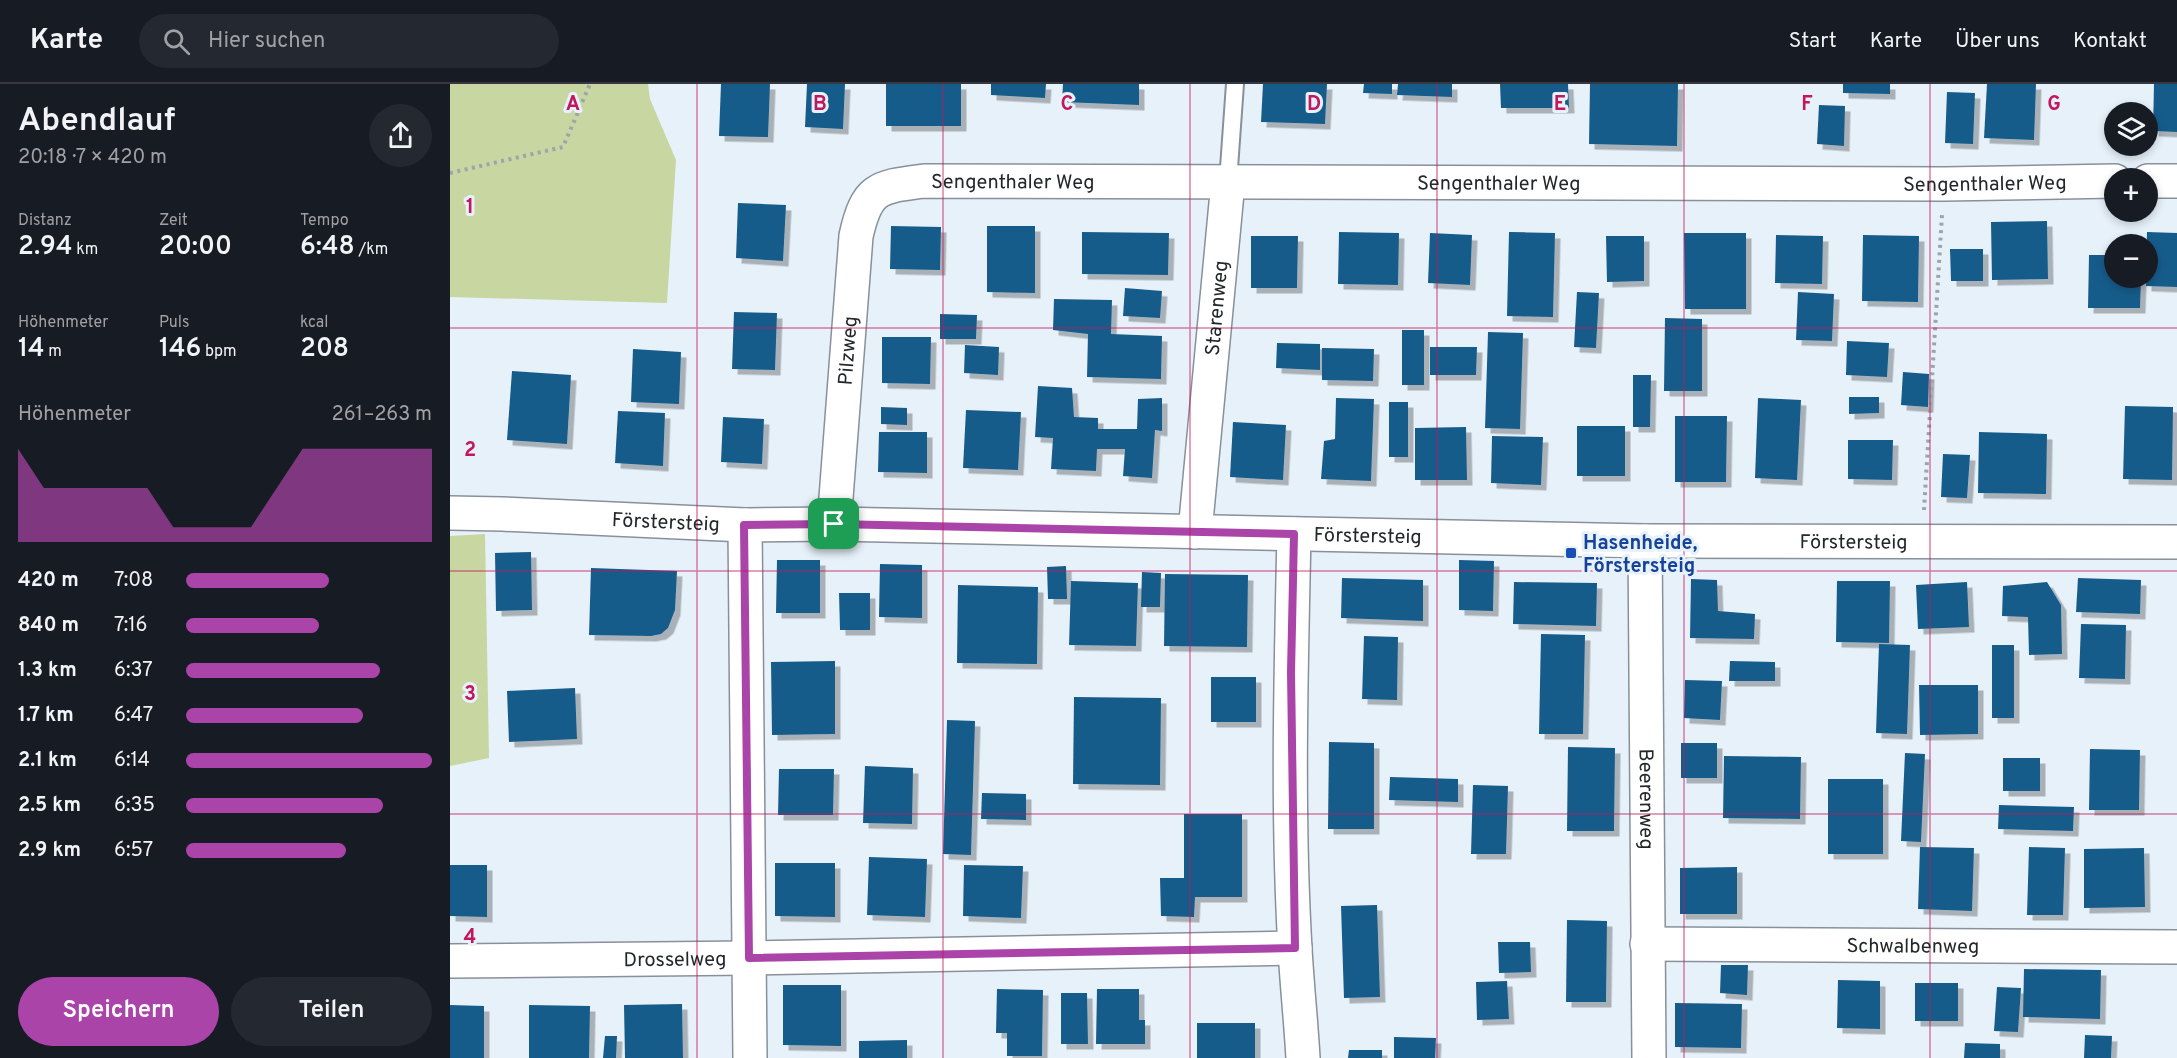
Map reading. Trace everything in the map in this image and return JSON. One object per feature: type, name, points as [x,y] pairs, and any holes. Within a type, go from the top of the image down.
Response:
[{"type":"street","name":"Sengenthaler Weg","points":[[883,188],[924,181],[1944,184],[2104,182]]},
{"type":"street","points":[[2158,181],[2177,181]]},
{"type":"street","name":"Starenweg","points":[[1195,532],[1228,182]]},
{"type":"street","name":"Pilzweg","points":[[834,524],[856,236],[865,203],[883,188]]},
{"type":"street","name":"Förstersteig","points":[[450,513],[744,525],[834,524],[1645,541],[2177,542]]},
{"type":"street","points":[[744,525],[750,1058]]},
{"type":"street","points":[[1294,534],[1291,672],[1295,948],[1303,1058]]},
{"type":"street","name":"Beerenweg","points":[[1645,541],[1649,1058]]},
{"type":"street","name":"Schwalbenweg","points":[[1647,944],[2177,947]]},
{"type":"street","name":"Drosselweg","points":[[450,961],[1295,948]]},
{"type":"lane","name":"Starenweg","points":[[1228,182],[1235,84]]},
{"type":"path","points":[[450,173],[563,147],[590,84]]},
{"type":"path","points":[[1922,541],[1944,184]]},
{"type":"green space","points":[[450,84],[648,84],[650,99],[676,160],[667,303],[450,297]]},
{"type":"green space","points":[[485,534],[489,758],[450,766],[450,536]]},
{"type":"building","points":[[721,84],[770,84],[768,137],[719,136]]},
{"type":"building","points":[[807,84],[845,84],[843,129],[805,127]]},
{"type":"building","points":[[886,84],[961,84],[961,126],[886,126]]},
{"type":"building","points":[[991,84],[1046,84],[1045,98],[991,95]]},
{"type":"building","points":[[1063,84],[1139,84],[1139,105],[1062,102]]},
{"type":"building","points":[[1263,84],[1327,84],[1325,124],[1261,122]]},
{"type":"building","points":[[1364,84],[1392,84],[1392,94],[1363,93]]},
{"type":"building","points":[[1398,84],[1452,84],[1452,97],[1397,95]]},
{"type":"building","points":[[1500,84],[1568,84],[1569,108],[1501,108]]},
{"type":"building","points":[[1590,84],[1678,84],[1677,146],[1589,144]]},
{"type":"building","points":[[1843,84],[1890,84],[1890,94],[1843,93]]},
{"type":"building","points":[[1987,84],[2036,84],[2034,140],[1984,138]]},
{"type":"building","points":[[2154,84],[2177,84],[2177,132],[2158,131],[2158,102],[2154,102]]},
{"type":"building","points":[[1947,92],[1975,93],[1973,144],[1945,143]]},
{"type":"building","points":[[1819,105],[1845,106],[1844,146],[1817,144]]},
{"type":"building","points":[[738,203],[786,205],[783,261],[736,258]]},
{"type":"building","points":[[2047,221],[2048,279],[1992,280],[1991,222]]},
{"type":"building","points":[[891,226],[941,227],[940,270],[890,269]]},
{"type":"building","points":[[987,226],[1035,226],[1035,293],[987,292]]},
{"type":"building","points":[[1082,232],[1169,233],[1168,275],[1082,274]]},
{"type":"building","points":[[1339,232],[1399,233],[1398,285],[1338,284]]},
{"type":"building","points":[[1509,232],[1555,233],[1553,317],[1507,316]]},
{"type":"building","points":[[2147,232],[2177,233],[2177,287],[2158,286],[2158,234],[2147,234]]},
{"type":"building","points":[[1430,233],[1472,235],[1470,285],[1428,283]]},
{"type":"building","points":[[1684,233],[1746,233],[1746,309],[1685,309]]},
{"type":"building","points":[[1776,235],[1823,236],[1822,284],[1775,283]]},
{"type":"building","points":[[1863,235],[1919,236],[1918,302],[1862,301]]},
{"type":"building","points":[[1251,236],[1298,236],[1297,288],[1251,288]]},
{"type":"building","points":[[1606,236],[1644,236],[1644,281],[1607,282]]},
{"type":"building","points":[[1950,249],[1983,249],[1983,281],[1951,281]]},
{"type":"building","points":[[2089,255],[2104,255],[2104,288],[2141,288],[2140,308],[2088,308]]},
{"type":"building","points":[[1125,288],[1162,291],[1160,318],[1123,316]]},
{"type":"building","points":[[1577,292],[1599,293],[1596,348],[1574,347]]},
{"type":"building","points":[[1798,292],[1834,294],[1832,341],[1796,340]]},
{"type":"building","points":[[1054,299],[1112,300],[1111,334],[1162,336],[1161,379],[1087,377],[1088,334],[1053,330]]},
{"type":"building","points":[[734,312],[777,313],[775,370],[732,369]]},
{"type":"building","points":[[940,314],[977,315],[976,339],[940,339]]},
{"type":"building","points":[[1665,318],[1702,319],[1702,391],[1664,391]]},
{"type":"building","points":[[1402,330],[1424,330],[1424,385],[1402,385]]},
{"type":"building","points":[[1488,332],[1523,333],[1520,429],[1485,428]]},
{"type":"building","points":[[882,337],[931,337],[930,384],[882,383]]},
{"type":"building","points":[[1847,341],[1889,343],[1887,377],[1846,375]]},
{"type":"building","points":[[1277,343],[1320,344],[1320,370],[1276,368]]},
{"type":"building","points":[[965,345],[999,347],[998,375],[964,373]]},
{"type":"building","points":[[1430,347],[1477,347],[1476,375],[1430,375]]},
{"type":"building","points":[[1322,348],[1374,349],[1373,381],[1322,380]]},
{"type":"building","points":[[633,349],[681,352],[679,404],[631,402]]},
{"type":"building","points":[[512,371],[571,375],[567,444],[507,440]]},
{"type":"building","points":[[1903,372],[1929,374],[1928,407],[1901,405]]},
{"type":"building","points":[[1633,375],[1651,375],[1650,427],[1633,427]]},
{"type":"building","points":[[1038,386],[1072,388],[1074,417],[1098,418],[1098,429],[1137,429],[1138,399],[1162,398],[1162,431],[1155,430],[1152,478],[1123,476],[1125,449],[1097,449],[1096,471],[1051,469],[1053,438],[1035,437]]},
{"type":"building","points":[[1849,397],[1879,397],[1879,413],[1849,414]]},
{"type":"building","points":[[1336,398],[1374,399],[1371,481],[1321,479],[1324,441],[1335,439]]},
{"type":"building","points":[[1758,398],[1801,400],[1797,480],[1755,478]]},
{"type":"building","points":[[1389,402],[1408,402],[1408,457],[1389,457]]},
{"type":"building","points":[[2125,406],[2173,407],[2172,480],[2123,479]]},
{"type":"building","points":[[881,407],[907,408],[907,425],[881,424]]},
{"type":"building","points":[[966,410],[1021,412],[1018,470],[963,468]]},
{"type":"building","points":[[618,411],[665,413],[663,466],[615,463]]},
{"type":"building","points":[[1675,416],[1727,416],[1726,482],[1675,482]]},
{"type":"building","points":[[723,417],[764,419],[762,464],[721,462]]},
{"type":"building","points":[[1233,422],[1286,425],[1283,480],[1230,477]]},
{"type":"building","points":[[1577,426],[1625,426],[1625,476],[1577,476]]},
{"type":"building","points":[[1466,427],[1467,480],[1415,480],[1415,428]]},
{"type":"building","points":[[879,432],[927,432],[927,473],[878,472]]},
{"type":"building","points":[[1979,432],[2047,434],[2046,494],[1978,493]]},
{"type":"building","points":[[1492,436],[1543,437],[1541,485],[1491,483]]},
{"type":"building","points":[[1848,440],[1893,440],[1892,480],[1848,479]]},
{"type":"building","points":[[1943,454],[1970,455],[1967,498],[1941,497]]},
{"type":"building","points":[[531,552],[532,610],[496,611],[495,553]]},
{"type":"building","points":[[777,560],[820,560],[820,613],[776,613]]},
{"type":"building","points":[[1459,560],[1494,561],[1493,611],[1459,610]]},
{"type":"building","points":[[880,564],[922,565],[922,618],[879,617]]},
{"type":"building","points":[[1066,566],[1067,599],[1048,599],[1047,567]]},
{"type":"building","points":[[591,568],[677,571],[675,610],[668,628],[661,634],[651,636],[589,635]]},
{"type":"building","points":[[1142,572],[1161,573],[1160,607],[1141,607]]},
{"type":"building","points":[[1165,574],[1248,575],[1247,647],[1164,646]]},
{"type":"building","points":[[1342,578],[1423,580],[1423,621],[1341,618]]},
{"type":"building","points":[[2078,578],[2141,580],[2140,614],[2076,612]]},
{"type":"building","points":[[1691,579],[1717,580],[1718,611],[1755,614],[1754,639],[1690,638]]},
{"type":"building","points":[[1071,581],[1138,583],[1136,646],[1069,645]]},
{"type":"building","points":[[1837,581],[1890,581],[1889,643],[1836,642]]},
{"type":"building","points":[[1514,582],[1597,583],[1596,626],[1513,624]]},
{"type":"building","points":[[1967,582],[1969,627],[1918,629],[1916,585]]},
{"type":"building","points":[[2047,582],[2061,605],[2062,654],[2029,655],[2028,617],[2002,616],[2003,586]]},
{"type":"building","points":[[958,585],[1038,587],[1037,664],[957,663]]},
{"type":"building","points":[[839,593],[870,593],[870,630],[840,630]]},
{"type":"building","points":[[2081,624],[2126,625],[2125,679],[2079,678]]},
{"type":"building","points":[[1541,634],[1585,635],[1583,734],[1539,734]]},
{"type":"building","points":[[1364,636],[1398,637],[1397,700],[1362,699]]},
{"type":"building","points":[[1879,644],[1910,645],[1907,734],[1876,733]]},
{"type":"building","points":[[1992,645],[2014,645],[2014,718],[1992,718]]},
{"type":"building","points":[[835,661],[835,734],[772,735],[771,662]]},
{"type":"building","points":[[1730,661],[1775,662],[1775,681],[1729,681]]},
{"type":"building","points":[[1211,677],[1256,677],[1256,722],[1211,722]]},
{"type":"building","points":[[1685,680],[1722,681],[1720,720],[1684,718]]},
{"type":"building","points":[[1919,685],[1978,685],[1978,734],[1920,735]]},
{"type":"building","points":[[575,688],[577,739],[509,742],[507,691]]},
{"type":"building","points":[[1074,697],[1161,698],[1160,785],[1073,784]]},
{"type":"building","points":[[947,720],[975,721],[971,855],[943,854]]},
{"type":"building","points":[[1329,742],[1374,743],[1374,829],[1328,829]]},
{"type":"building","points":[[1681,743],[1717,743],[1717,778],[1681,778]]},
{"type":"building","points":[[1568,747],[1615,748],[1614,831],[1567,831]]},
{"type":"building","points":[[2090,749],[2140,750],[2139,810],[2089,810]]},
{"type":"building","points":[[1905,753],[1925,754],[1921,842],[1901,841]]},
{"type":"building","points":[[1724,756],[1801,757],[1800,819],[1723,818]]},
{"type":"building","points":[[2003,758],[2040,758],[2040,791],[2003,791]]},
{"type":"building","points":[[865,766],[913,768],[912,824],[863,823]]},
{"type":"building","points":[[779,769],[834,769],[833,815],[778,815]]},
{"type":"building","points":[[1390,777],[1458,779],[1458,802],[1389,800]]},
{"type":"building","points":[[1828,779],[1883,779],[1883,854],[1828,854]]},
{"type":"building","points":[[1473,785],[1508,786],[1506,854],[1471,854]]},
{"type":"building","points":[[982,793],[1026,794],[1026,820],[981,819]]},
{"type":"building","points":[[1999,805],[2074,807],[2073,831],[1998,829]]},
{"type":"building","points":[[1184,814],[1242,814],[1242,897],[1195,897],[1194,917],[1161,916],[1160,878],[1184,878]]},
{"type":"building","points":[[1920,847],[1974,848],[1972,911],[1918,909]]},
{"type":"building","points":[[2029,847],[2065,848],[2063,915],[2027,915]]},
{"type":"building","points":[[2144,848],[2145,907],[2084,908],[2084,849]]},
{"type":"building","points":[[869,857],[927,859],[925,917],[867,915]]},
{"type":"building","points":[[775,863],[835,863],[835,917],[775,916]]},
{"type":"building","points":[[450,865],[487,865],[487,917],[450,916]]},
{"type":"building","points":[[964,865],[1023,866],[1021,918],[963,916]]},
{"type":"building","points":[[1737,867],[1737,914],[1680,914],[1680,868]]},
{"type":"building","points":[[1377,905],[1380,997],[1344,998],[1341,906]]},
{"type":"building","points":[[1567,920],[1607,921],[1606,1002],[1566,1002]]},
{"type":"building","points":[[1498,942],[1530,942],[1531,972],[1499,973]]},
{"type":"building","points":[[1721,965],[1748,965],[1747,995],[1720,993]]},
{"type":"building","points":[[2024,969],[2101,970],[2100,1019],[2023,1017]]},
{"type":"building","points":[[1838,980],[1880,981],[1880,1029],[1837,1028]]},
{"type":"building","points":[[1507,981],[1509,1019],[1477,1020],[1476,982]]},
{"type":"building","points":[[1915,983],[1958,983],[1958,1021],[1915,1021]]},
{"type":"building","points":[[783,985],[841,985],[841,1046],[783,1045]]},
{"type":"building","points":[[1997,987],[2021,988],[2018,1032],[1994,1031]]},
{"type":"building","points":[[997,989],[1043,990],[1042,1056],[1007,1056],[1007,1033],[996,1033]]},
{"type":"building","points":[[1097,989],[1139,989],[1139,1020],[1145,1020],[1145,1044],[1096,1044]]},
{"type":"building","points":[[1061,993],[1087,993],[1088,1044],[1061,1044]]},
{"type":"building","points":[[1675,1003],[1742,1004],[1741,1048],[1675,1047]]},
{"type":"building","points":[[682,1004],[683,1058],[625,1058],[624,1005]]},
{"type":"building","points":[[450,1005],[484,1006],[484,1058],[450,1058]]},
{"type":"building","points":[[529,1005],[590,1006],[589,1058],[529,1058]]},
{"type":"building","points":[[1197,1023],[1255,1023],[1255,1058],[1197,1058]]},
{"type":"building","points":[[2085,1035],[2112,1036],[2111,1058],[2084,1058]]},
{"type":"building","points":[[605,1036],[617,1036],[616,1058],[603,1058]]},
{"type":"building","points":[[1394,1037],[1436,1038],[1435,1058],[1394,1058]]},
{"type":"building","points":[[907,1040],[907,1058],[859,1058],[859,1041]]},
{"type":"building","points":[[1965,1043],[2000,1044],[2000,1058],[1964,1058]]},
{"type":"building","points":[[1349,1050],[1382,1050],[1382,1058],[1348,1058]]},
{"type":"place","name":"Hasenheide, Förstersteig","points":[[1571,553]]},
{"type":"route","points":[[834,524],[1294,534],[1291,672],[1295,948],[749,958],[744,525],[834,524]]}]
